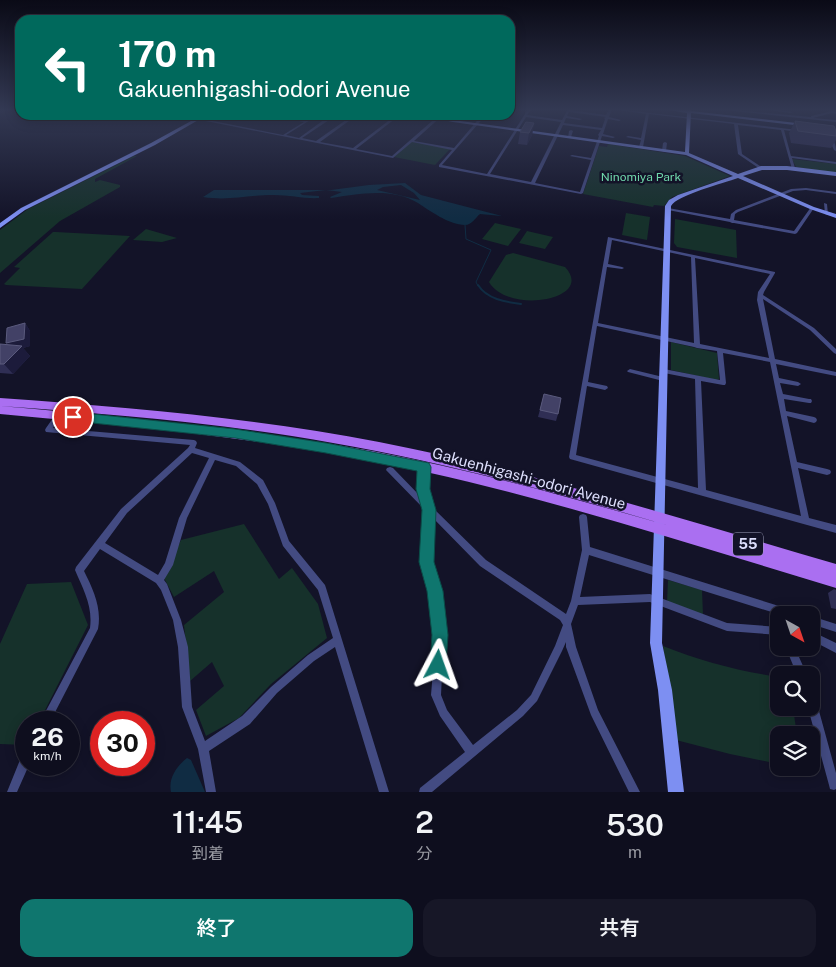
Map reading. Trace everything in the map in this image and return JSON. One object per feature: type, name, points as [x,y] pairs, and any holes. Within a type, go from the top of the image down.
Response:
[{"type":"main road","name":"Gakuenhigashi-odori Avenue","points":[[0,402],[235,434],[326,448],[424,467],[659,524],[836,570]]},
{"type":"main road","name":"Gakuenhigashi-odori Avenue","points":[[0,410],[62,411],[239,424],[379,446],[517,478],[836,581]]},
{"type":"street","points":[[0,226],[23,210],[149,146]]},
{"type":"street","points":[[338,146],[393,157],[405,146]]},
{"type":"street","points":[[354,149],[358,146]]},
{"type":"street","points":[[438,146],[455,149]]},
{"type":"street","points":[[458,146],[440,166],[581,192],[596,146]]},
{"type":"street","points":[[488,175],[506,146]]},
{"type":"street","points":[[533,183],[551,146]]},
{"type":"street","points":[[634,146],[687,154],[812,208],[836,216]]},
{"type":"street","points":[[664,151],[665,146]]},
{"type":"street","points":[[687,146],[687,154]]},
{"type":"street","points":[[739,146],[740,154],[761,168]]},
{"type":"street","points":[[787,146],[792,168]]},
{"type":"street","points":[[572,156],[592,159]]},
{"type":"street","points":[[790,157],[836,164]]},
{"type":"street","points":[[676,792],[665,690],[656,643],[668,209],[670,203],[680,196],[761,168],[792,168],[836,174]]},
{"type":"street","points":[[732,222],[733,214],[737,211],[779,194],[799,189],[836,193]]},
{"type":"street","points":[[825,204],[827,214]]},
{"type":"street","points":[[668,209],[795,233],[812,208]]},
{"type":"street","points":[[806,521],[760,294],[773,273],[610,238],[572,457],[661,482],[702,492],[806,521],[836,529]]},
{"type":"street","points":[[693,256],[697,346]]},
{"type":"street","points":[[605,265],[622,268]]},
{"type":"street","points":[[760,294],[812,328],[836,352]]},
{"type":"street","points":[[595,324],[836,374]]},
{"type":"street","points":[[630,371],[698,378],[723,384],[720,350]]},
{"type":"street","points":[[698,378],[702,492]]},
{"type":"street","points":[[777,380],[798,384]]},
{"type":"street","points":[[585,383],[605,388]]},
{"type":"street","points":[[781,396],[809,402]]},
{"type":"street","points":[[51,711],[94,629],[96,620],[95,610],[79,570],[124,511],[191,450],[194,443],[48,430],[62,411]]},
{"type":"street","points":[[784,413],[814,420]]},
{"type":"street","points":[[191,450],[238,464],[260,482],[271,503],[286,543],[322,588],[384,792]]},
{"type":"street","points":[[159,580],[169,565],[183,518],[212,457]]},
{"type":"street","points":[[795,464],[828,472]]},
{"type":"street","points":[[424,467],[423,489],[429,510],[427,562],[435,591],[440,635],[436,695],[443,713],[471,752]]},
{"type":"street","points":[[390,470],[482,563],[556,610],[563,617],[567,624],[571,647],[594,712],[635,792]]},
{"type":"street","points":[[424,792],[520,713],[534,698],[559,648],[576,600],[586,550],[583,517]]},
{"type":"street","points":[[100,544],[159,580],[164,587],[183,647],[187,707],[203,749],[211,792]]},
{"type":"street","points":[[586,550],[770,607]]},
{"type":"street","points":[[576,600],[650,598],[727,627],[770,631]]},
{"type":"street","points":[[820,623],[836,628]]},
{"type":"street","points":[[820,640],[836,648]]},
{"type":"street","points":[[203,749],[246,720],[274,690],[312,658],[337,641]]},
{"type":"street","points":[[815,716],[834,786]]},
{"type":"street","points":[[12,792],[19,776]]},
{"type":"green space","points":[[407,146],[433,146],[450,149],[435,165],[394,157]]},
{"type":"green space","name":"Ninomiya Park","points":[[599,146],[621,146],[685,156],[730,176],[672,197],[664,206],[654,205],[653,207],[583,194]]},
{"type":"green space","points":[[137,156],[95,179],[95,182],[100,180],[120,185],[120,187],[60,221],[0,273],[0,230],[28,209]]},
{"type":"green space","points":[[792,159],[836,164],[836,173],[796,167]]},
{"type":"green space","points":[[626,213],[650,217],[647,240],[622,235]]},
{"type":"green space","points":[[675,219],[736,230],[737,258],[677,247],[674,243]]},
{"type":"green space","points":[[495,223],[521,229],[508,246],[482,239]]},
{"type":"green space","points":[[146,229],[177,238],[162,242],[133,240]]},
{"type":"green space","points":[[527,231],[553,237],[545,249],[519,243]]},
{"type":"green space","points":[[53,232],[130,236],[82,289],[4,284],[20,268],[14,267]]},
{"type":"green space","points":[[513,253],[565,267],[571,278],[569,288],[560,295],[546,299],[530,300],[513,298],[499,292],[489,282],[506,255]]},
{"type":"green space","points":[[671,342],[717,353],[719,379],[716,380],[671,370]]},
{"type":"green space","points":[[244,524],[279,579],[292,568],[318,604],[327,638],[271,684],[239,718],[206,736],[196,710],[224,686],[212,662],[190,681],[184,625],[224,592],[214,571],[174,597],[164,578],[181,540]]},
{"type":"green space","points":[[668,580],[702,590],[703,615],[667,603]]},
{"type":"green space","points":[[71,582],[88,625],[45,711],[15,711],[15,745],[0,744],[0,644],[27,584]]},
{"type":"green space","points":[[663,646],[720,665],[770,676],[770,716],[794,716],[796,726],[770,726],[770,762],[676,740]]},
{"type":"water","points":[[405,183],[421,195],[502,216],[480,214],[470,224],[465,225],[452,223],[418,203],[397,195],[375,193],[330,197],[342,192],[326,190]],"holes":[[[401,185],[414,193],[420,200],[377,190],[383,187]]]},
{"type":"water","points":[[214,190],[326,190],[300,193],[302,195],[319,196],[319,198],[274,195],[221,198],[203,197]]},
{"type":"water","points":[[187,758],[191,760],[205,792],[171,792],[172,777]]},
{"type":"building","points":[[25,323],[24,339],[6,343],[7,328]]},
{"type":"building","points":[[0,344],[22,346],[4,364],[0,364]]},
{"type":"building","points":[[544,394],[561,398],[558,414],[540,410]]},
{"type":"waterway","points":[[465,225],[466,239],[491,250],[476,282],[478,286]]},
{"type":"waterway","points":[[478,285],[491,297],[521,304]]},
{"type":"route","points":[[73,417],[183,427],[235,434],[326,448],[424,467],[422,477],[423,489],[429,510],[427,562],[438,606],[440,635],[438,665]]}]
